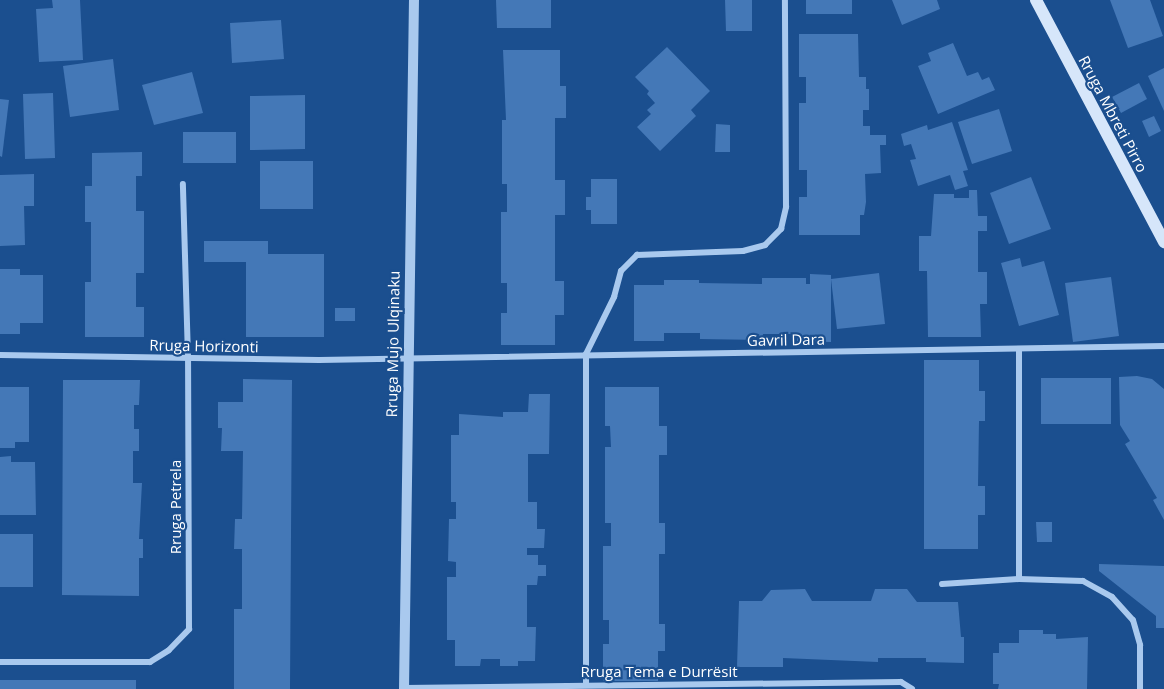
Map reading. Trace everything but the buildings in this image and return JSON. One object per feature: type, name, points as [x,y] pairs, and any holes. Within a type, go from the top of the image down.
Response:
[{"type":"main road","name":"Rruga Mbreti Pirro","points":[[1036,0],[1164,242]]},
{"type":"street","name":"Rruga Mujo Ulqinaku","points":[[404,688],[414,0]]},
{"type":"street","points":[[586,685],[586,354],[614,297],[621,271],[637,255],[743,251],[765,245],[781,229],[786,207],[785,0]]},
{"type":"street","name":"Rruga Petrela","points":[[0,662],[150,662],[169,650],[189,629],[188,357],[183,184]]},
{"type":"street","name":"Gavril Dara","points":[[408,359],[586,354],[1164,346]]},
{"type":"street","points":[[1019,349],[1019,579]]},
{"type":"street","name":"Rruga Horizonti","points":[[0,356],[408,359]]},
{"type":"street","points":[[942,584],[1019,579],[1083,581],[1112,597],[1132,620],[1140,645],[1140,689]]},
{"type":"street","name":"Rruga Tema e Durrësit","points":[[404,688],[901,682],[912,689]]}]
